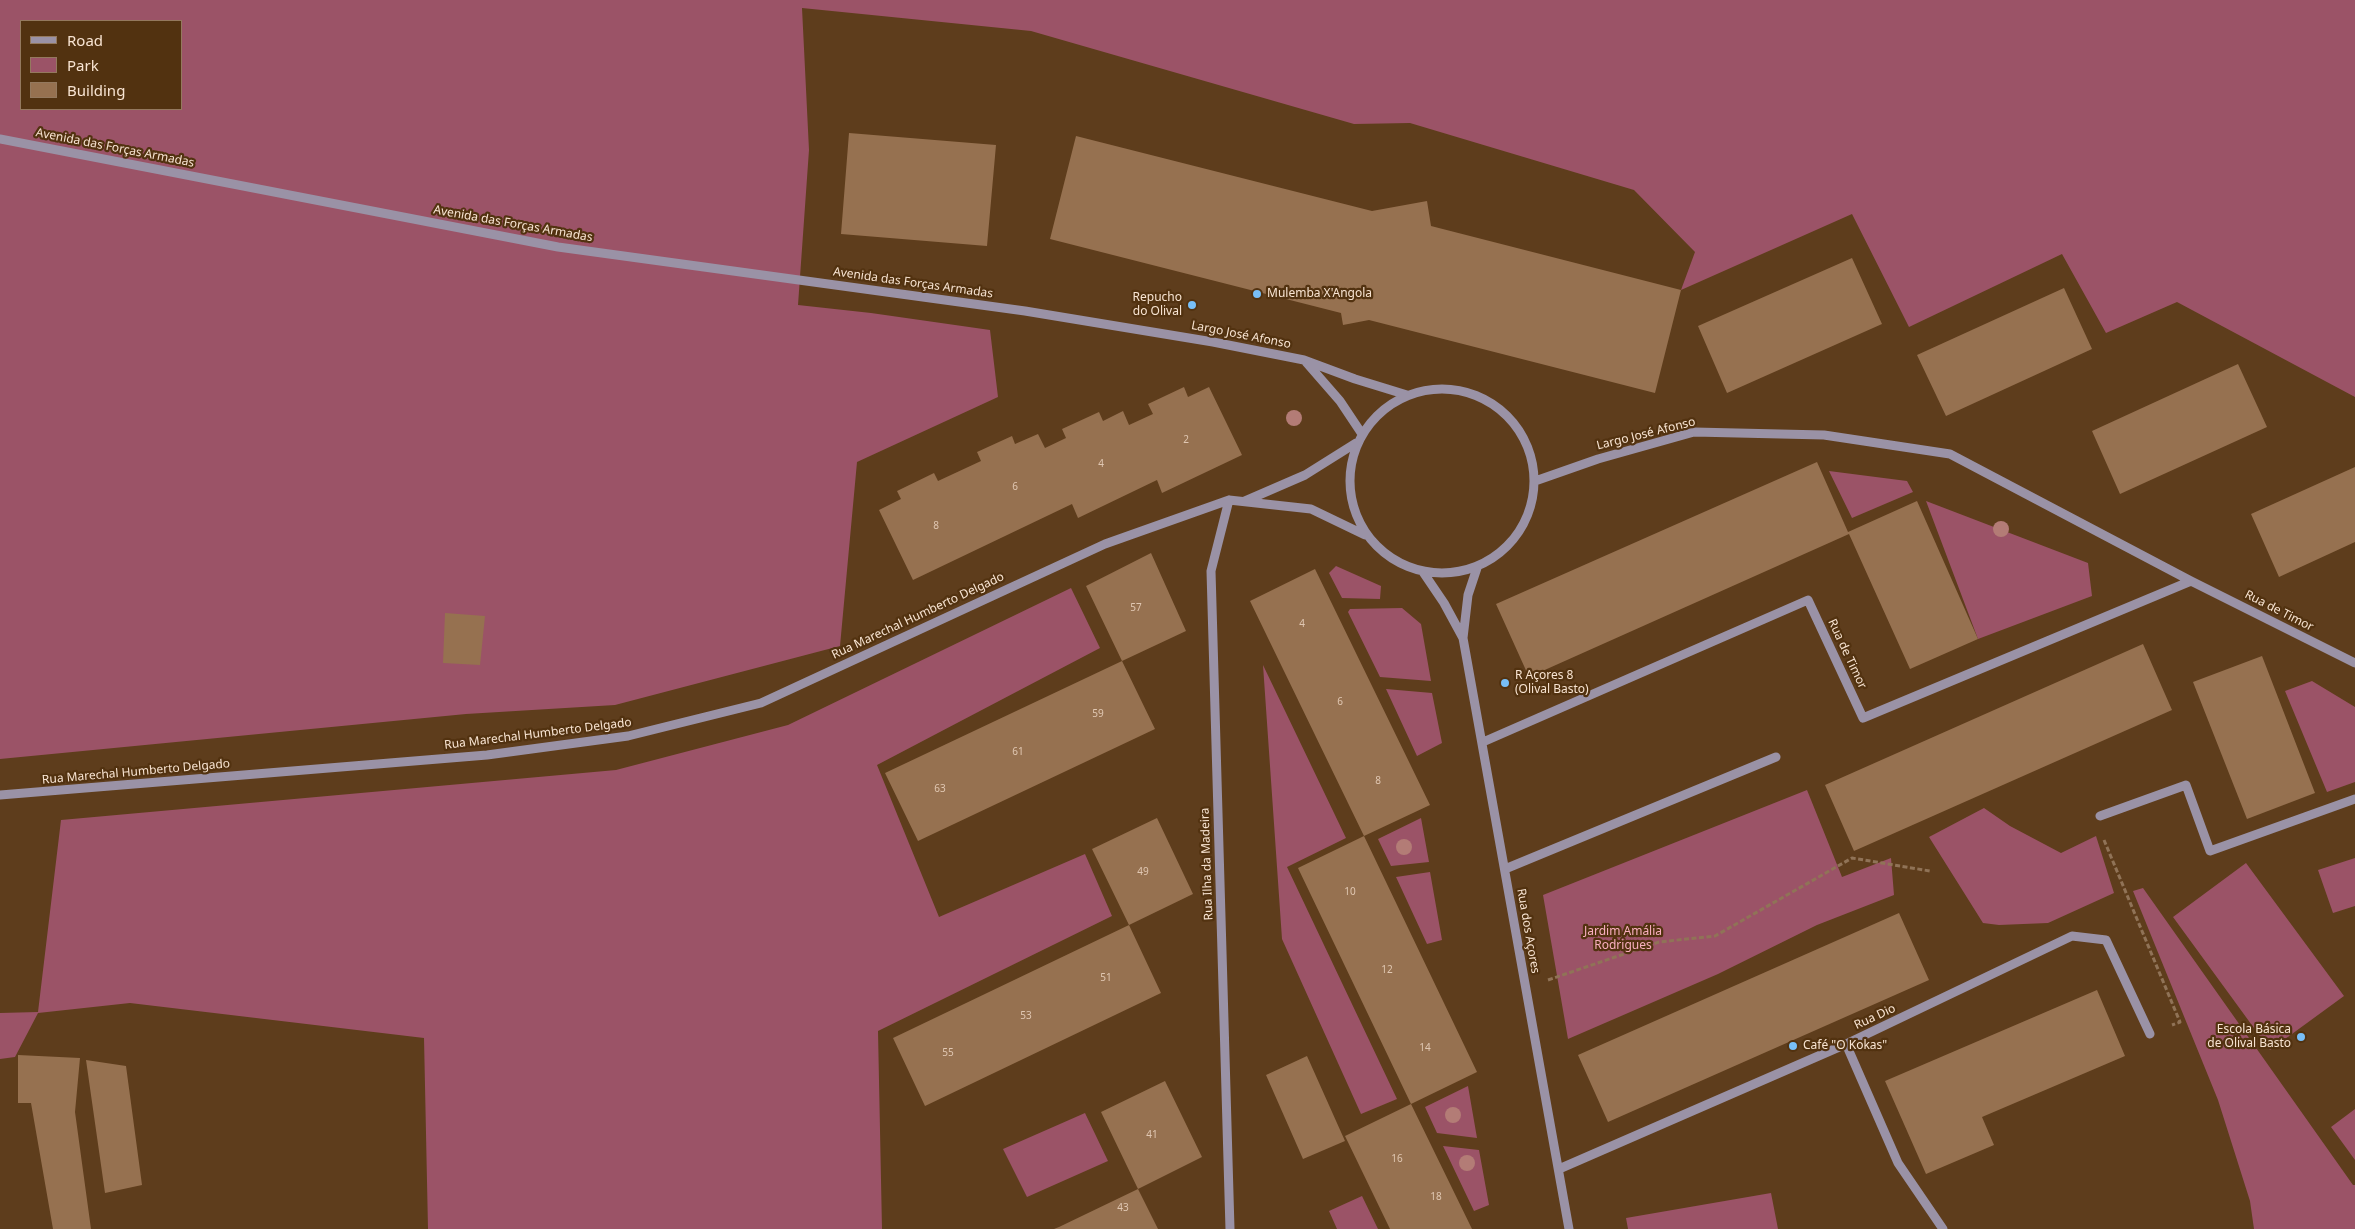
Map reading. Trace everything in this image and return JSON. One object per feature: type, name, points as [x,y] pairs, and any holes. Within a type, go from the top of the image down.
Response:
[{"type":"street","name":"Avenida das Forças Armadas","points":[[0,139],[558,247],[1025,312]]},
{"type":"street","name":"Largo José Afonso","points":[[1025,312],[1214,342],[1304,360],[1355,379],[1407,395]]},
{"type":"street","name":"Largo José Afonso","points":[[1304,360],[1340,400],[1362,434]]},
{"type":"street","points":[[1436,388],[1467,392],[1494,405],[1516,426],[1530,452],[1538,480],[1530,509],[1518,534],[1500,554],[1477,568],[1450,574],[1423,572],[1397,563],[1365,535],[1350,497],[1349,475],[1356,443],[1381,411],[1407,395],[1436,388]]},
{"type":"street","name":"Largo José Afonso","points":[[1538,480],[1598,459],[1694,432],[1824,435]]},
{"type":"street","name":"Rua de Timor","points":[[1824,435],[1950,454],[2191,581],[2355,663]]},
{"type":"street","name":"Rua Marechal Humberto Delgado","points":[[1244,501],[1305,475],[1356,443]]},
{"type":"street","name":"Rua Marechal Humberto Delgado","points":[[0,795],[487,755],[628,736],[761,703],[1105,544],[1229,500],[1311,509],[1365,535]]},
{"type":"street","name":"Rua Ilha da Madeira","points":[[1229,500],[1211,571],[1230,1229]]},
{"type":"street","name":"Rua dos Açores","points":[[1477,568],[1468,595],[1463,638],[1568,1229]]},
{"type":"street","name":"Rua dos Açores","points":[[1423,572],[1444,603],[1463,638]]},
{"type":"street","name":"Rua de Timor","points":[[1483,742],[1808,600],[1863,718],[2191,581]]},
{"type":"street","points":[[1505,870],[1776,757]]},
{"type":"street","points":[[2100,816],[2186,784],[2210,851],[2355,799]]},
{"type":"street","name":"Rua Dio","points":[[1559,1170],[1846,1044],[2072,936],[2106,940],[2150,1034]]},
{"type":"street","points":[[1846,1044],[1898,1163],[1943,1229]]},
{"type":"path","points":[[2100,816],[2095,818],[2180,1022]]},
{"type":"path","points":[[1525,988],[1659,942],[1715,936],[1852,858],[1930,871]]},
{"type":"green space","points":[[0,0],[2355,0],[2355,397],[2177,302],[2106,333],[2062,254],[1909,327],[1852,214],[1681,290],[1695,252],[1634,190],[1410,123],[1354,124],[1031,31],[802,8],[809,150],[798,305],[990,330],[998,397],[857,462],[840,646],[615,705],[466,714],[0,759]]},
{"type":"green space","points":[[1829,471],[1907,481],[1913,492],[1852,518]]},
{"type":"green space","points":[[1926,501],[2088,563],[2092,596],[1978,639]]},
{"type":"green space","points":[[1336,566],[1381,586],[1380,599],[1342,598],[1329,573]]},
{"type":"green space","points":[[1071,588],[1100,648],[877,765],[939,917],[1085,854],[1112,916],[878,1031],[882,1229],[428,1229],[424,1038],[130,1003],[38,1013],[15,1057],[0,1059],[0,1013],[38,1012],[61,820],[616,770],[788,725]]},
{"type":"green space","points":[[1402,608],[1421,624],[1431,681],[1380,677],[1348,612],[1350,609]]},
{"type":"green space","points":[[1263,665],[1346,838],[1287,867],[1397,1099],[1361,1114],[1282,939]]},
{"type":"green space","points":[[2312,681],[2355,707],[2355,782],[2327,792],[2285,691]]},
{"type":"green space","points":[[1386,689],[1432,693],[1442,743],[1417,756]]},
{"type":"green space","name":"Jardim Amália Rodrigues","points":[[1807,790],[1842,877],[1891,858],[1894,895],[1817,925],[1718,974],[1568,1039],[1543,895]]},
{"type":"green space","points":[[1984,808],[2010,826],[2061,853],[2096,836],[2114,893],[2048,923],[1999,925],[1983,923],[1929,837]]},
{"type":"green space","points":[[1421,818],[1429,862],[1391,866],[1378,839]]},
{"type":"green space","points":[[2355,858],[2355,906],[2333,913],[2318,870]]},
{"type":"green space","points":[[2246,863],[2344,996],[2270,1050],[2173,917]]},
{"type":"green space","points":[[1430,872],[1442,940],[1427,944],[1396,877]]},
{"type":"green space","points":[[2143,888],[2353,1185],[2355,1185],[2355,1229],[2254,1229],[2250,1201],[2218,1100],[2133,891]]},
{"type":"green space","points":[[1468,1086],[1477,1138],[1437,1133],[1425,1107]]},
{"type":"green space","points":[[2355,1109],[2355,1160],[2331,1127]]},
{"type":"green space","points":[[1085,1113],[1108,1161],[1027,1197],[1003,1149]]},
{"type":"green space","points":[[1443,1146],[1479,1150],[1489,1205],[1474,1211]]},
{"type":"green space","points":[[1771,1193],[1778,1229],[1628,1229],[1626,1218]]},
{"type":"green space","points":[[1362,1196],[1378,1229],[1337,1229],[1329,1211]]},
{"type":"building","points":[[849,133],[996,145],[987,246],[841,234]]},
{"type":"building","points":[[1076,136],[1372,211],[1427,201],[1431,226],[1681,290],[1655,393],[1369,320],[1343,325],[1341,313],[1050,239]]},
{"type":"building","points":[[1852,258],[1882,324],[1727,393],[1698,326]]},
{"type":"building","points":[[2064,288],[2092,349],[1946,416],[1917,355]]},
{"type":"building","points":[[2238,364],[2267,427],[2120,494],[2092,431]]},
{"type":"building","points":[[1184,387],[1188,397],[1209,387],[1242,455],[1162,493],[1157,480],[1078,518],[1072,504],[913,580],[879,510],[901,499],[897,491],[934,473],[938,481],[981,461],[977,452],[1012,436],[1015,444],[1038,434],[1045,448],[1066,438],[1062,429],[1099,412],[1103,421],[1123,411],[1129,425],[1153,414],[1148,404]]},
{"type":"building","points":[[1817,462],[1848,532],[1917,501],[1978,639],[1910,669],[1849,534],[1529,677],[1496,604]]},
{"type":"building","points":[[2355,467],[2355,542],[2279,577],[2251,514]]},
{"type":"building","points":[[1151,553],[1186,631],[1122,661],[1086,586]]},
{"type":"building","points":[[1315,569],[1430,805],[1364,836],[1250,601]]},
{"type":"building","points":[[445,613],[485,616],[480,665],[443,663]]},
{"type":"building","points":[[2143,644],[2172,710],[1854,851],[1825,785]]},
{"type":"building","points":[[2262,656],[2315,793],[2247,819],[2193,682]]},
{"type":"building","points":[[1122,661],[1155,729],[918,841],[885,773]]},
{"type":"building","points":[[1157,818],[1193,894],[1129,925],[1092,849]]},
{"type":"building","points":[[1364,836],[1477,1072],[1411,1104],[1298,868]]},
{"type":"building","points":[[1899,913],[1929,980],[1608,1122],[1578,1055]]},
{"type":"building","points":[[1129,925],[1161,993],[925,1106],[893,1038]]},
{"type":"building","points":[[2097,990],[2125,1056],[1982,1117],[1994,1145],[1926,1174],[1885,1081]]},
{"type":"building","points":[[18,1055],[80,1058],[75,1112],[91,1229],[53,1229],[31,1103],[18,1103]]},
{"type":"building","points":[[1307,1056],[1345,1141],[1303,1159],[1266,1075]]},
{"type":"building","points":[[86,1060],[126,1066],[142,1185],[105,1193]]},
{"type":"building","points":[[1165,1081],[1202,1157],[1138,1189],[1101,1112]]},
{"type":"building","points":[[1411,1104],[1472,1229],[1390,1229],[1345,1136]]},
{"type":"building","points":[[1138,1189],[1158,1229],[1054,1229],[1059,1227]]},
{"type":"place","name":"Mulemba X'Angola","points":[[1257,294]]},
{"type":"place","name":"Repucho do Olival","points":[[1192,305]]},
{"type":"place","name":"R Açores 8 (Olival Basto)","points":[[1505,683]]},
{"type":"place","name":"Escola Básica de Olival Basto","points":[[2301,1037]]},
{"type":"place","name":"Café \"O Kokas\"","points":[[1793,1046]]}]
